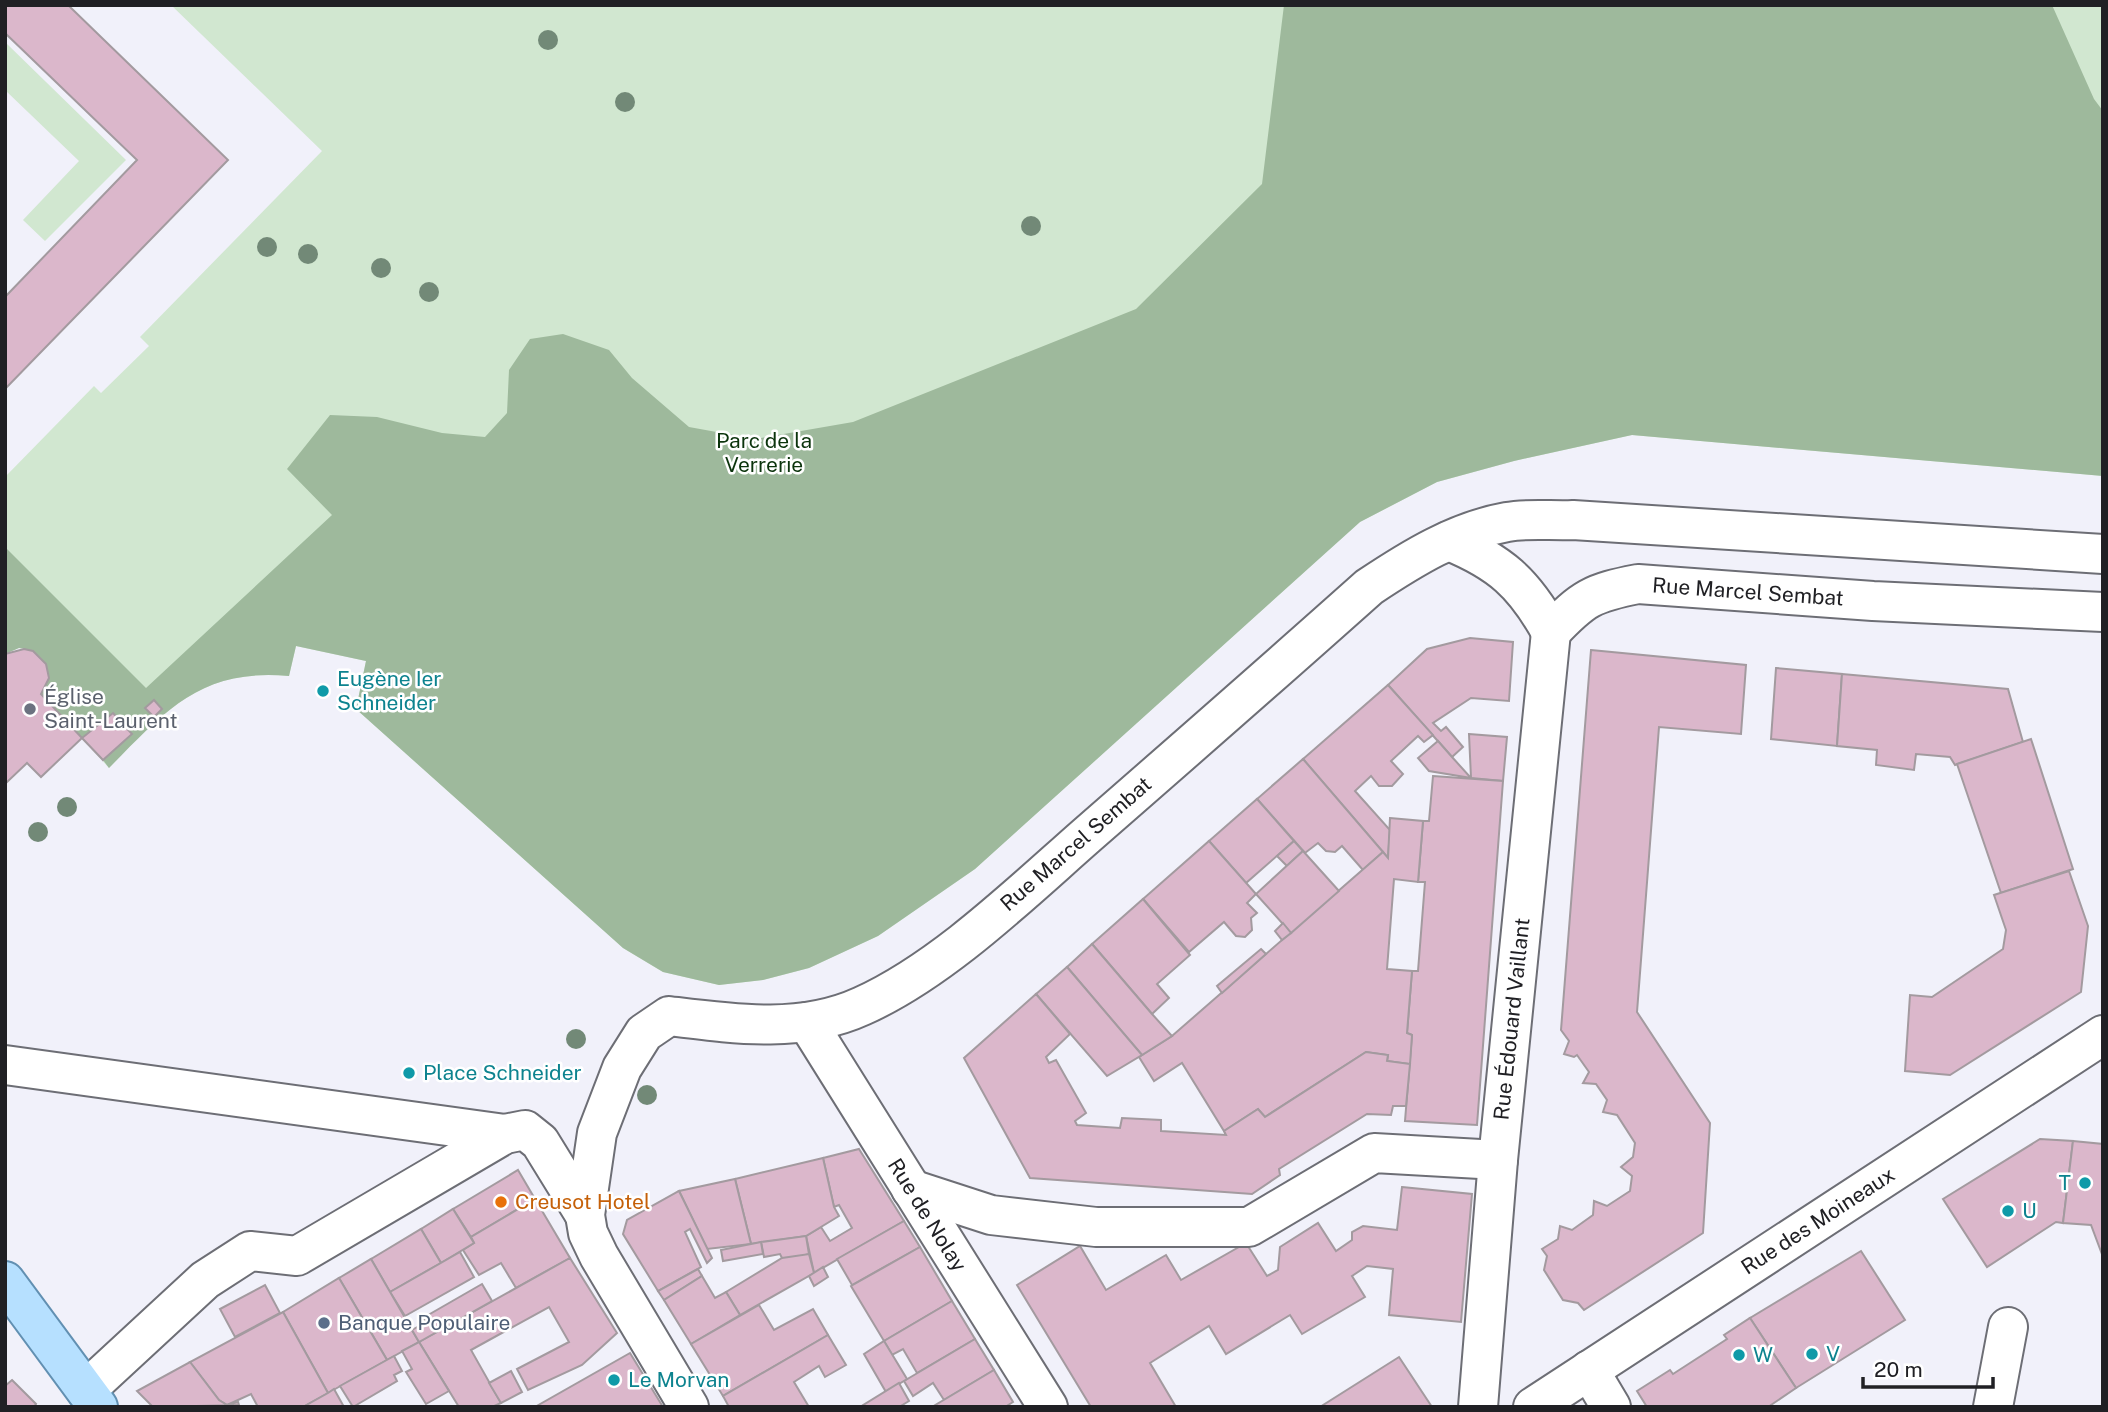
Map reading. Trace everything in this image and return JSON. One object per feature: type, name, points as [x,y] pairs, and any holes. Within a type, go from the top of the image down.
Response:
[{"type":"main road","points":[[5,1281],[92,1398]]},
{"type":"street","name":"Rue Marcel Sembat","points":[[585,1215],[597,1133],[622,1068],[644,1033],[654,1025],[669,1016],[751,1026],[807,1022],[861,1007],[923,971],[1024,891],[1368,587],[1409,560],[1449,541],[1508,522],[1573,520],[2103,554]]},
{"type":"street","points":[[1449,541],[1501,567],[1525,590],[1550,632]]},
{"type":"street","name":"Rue Marcel Sembat","points":[[1550,632],[1579,602],[1602,591],[1638,584],[1873,601],[2103,612]]},
{"type":"street","name":"Rue Édouard Vaillant","points":[[1478,1407],[1498,1160],[1550,632]]},
{"type":"street","name":"Rue de Nolay","points":[[807,1022],[1048,1407]]},
{"type":"street","name":"Rue des Moineaux","points":[[1533,1407],[2103,1035]]},
{"type":"street","points":[[5,1065],[505,1135]]},
{"type":"street","points":[[92,1398],[205,1280],[250,1251],[297,1256],[505,1135],[525,1130],[540,1142],[585,1215],[588,1233],[599,1256],[689,1407]]},
{"type":"street","points":[[911,1189],[992,1214],[1083,1225],[1249,1227],[1374,1153],[1498,1160]]},
{"type":"street","points":[[1993,1407],[2008,1327]]},
{"type":"street","points":[[1589,1370],[1611,1407]]},
{"type":"green space","name":"Parc de la Verrerie","points":[[171,5],[2103,5],[2103,476],[1632,435],[1514,461],[1437,482],[1360,522],[975,869],[878,936],[809,968],[763,980],[719,985],[663,972],[623,948],[356,709],[366,661],[296,646],[289,676],[258,675],[208,686],[168,711],[109,768],[41,694],[47,671],[41,658],[19,648],[5,654],[5,477],[94,386],[101,393],[149,346],[140,337],[322,151]]},
{"type":"green space","name":"Parc de la Verrerie","points":[[1284,5],[2052,5],[2094,99],[2103,111],[2103,476],[1632,435],[1514,461],[1437,482],[1360,522],[975,869],[878,936],[809,968],[763,980],[719,985],[663,972],[623,948],[356,709],[366,661],[296,646],[289,676],[258,675],[208,686],[168,711],[109,768],[103,760],[131,734],[113,714],[82,738],[41,694],[47,671],[41,658],[19,648],[5,654],[5,547],[146,688],[332,515],[287,469],[330,415],[377,417],[442,433],[485,437],[507,413],[509,370],[530,339],[563,334],[609,350],[632,378],[689,427],[755,439],[853,422],[1136,309],[1262,184]]},
{"type":"green space","points":[[5,42],[126,160],[45,241],[23,220],[79,161],[5,90]]},
{"type":"building","points":[[5,5],[68,5],[228,160],[5,389],[5,297],[137,160],[5,33]]},
{"type":"building","points":[[1470,638],[1513,642],[1509,701],[1471,698],[1433,723],[1441,731],[1446,727],[1463,747],[1452,757],[1388,685],[1427,649]]},
{"type":"building","name":"Église Saint-Laurent","points":[[24,649],[33,651],[46,664],[49,678],[41,694],[82,738],[41,777],[27,763],[5,784],[5,654]]},
{"type":"building","points":[[1591,650],[1746,665],[1741,734],[1659,727],[1637,1012],[1710,1123],[1703,1233],[1584,1310],[1578,1303],[1563,1300],[1544,1270],[1547,1256],[1542,1249],[1558,1239],[1560,1226],[1572,1230],[1593,1215],[1594,1201],[1607,1206],[1630,1191],[1632,1176],[1621,1167],[1633,1157],[1635,1143],[1617,1115],[1603,1112],[1607,1100],[1596,1084],[1583,1083],[1589,1072],[1577,1055],[1574,1057],[1564,1054],[1569,1041],[1561,1030]]},
{"type":"building","points":[[1776,668],[1842,674],[1837,746],[1771,739]]},
{"type":"building","points":[[1842,674],[2008,689],[2023,742],[1955,765],[1950,757],[1916,754],[1914,770],[1876,765],[1877,750],[1837,746]]},
{"type":"building","points":[[1388,685],[1433,735],[1424,742],[1418,736],[1391,761],[1403,774],[1392,786],[1379,786],[1371,776],[1355,791],[1390,830],[1388,858],[1303,759]]},
{"type":"building","points":[[154,700],[162,709],[154,717],[145,708]]},
{"type":"building","points":[[113,713],[132,734],[103,760],[82,738]]},
{"type":"building","points":[[1469,734],[1507,737],[1503,781],[1471,778]]},
{"type":"building","points":[[2031,739],[2073,869],[2001,893],[1957,764]]},
{"type":"building","points":[[1438,741],[1471,778],[1429,771],[1418,758]]},
{"type":"building","points":[[1303,759],[1383,852],[1363,870],[1342,846],[1335,852],[1326,851],[1318,843],[1305,853],[1257,799]]},
{"type":"building","points":[[1433,776],[1503,781],[1477,1125],[1405,1121],[1412,1035],[1407,1033],[1412,971],[1418,971],[1425,882],[1418,882],[1423,821],[1429,821]]},
{"type":"building","points":[[1257,799],[1294,841],[1246,883],[1209,841]]},
{"type":"building","points":[[1390,818],[1423,821],[1418,882],[1394,879],[1387,969],[1412,971],[1407,1033],[1412,1035],[1410,1064],[1387,1061],[1388,1055],[1366,1052],[1265,1117],[1258,1109],[1224,1131],[1182,1063],[1154,1081],[1139,1057],[1172,1036],[1383,852],[1388,858]]},
{"type":"building","points":[[1209,841],[1256,894],[1247,903],[1257,913],[1251,918],[1252,930],[1245,937],[1236,936],[1224,922],[1189,952],[1143,899]]},
{"type":"building","points":[[1294,841],[1303,851],[1287,866],[1277,856]]},
{"type":"building","points":[[1303,851],[1339,891],[1291,933],[1256,894]]},
{"type":"building","points":[[2069,871],[2088,926],[2081,992],[1950,1075],[1905,1071],[1910,995],[1932,997],[2003,949],[2006,930],[1994,895]]},
{"type":"building","points":[[1143,899],[1190,955],[1157,984],[1169,998],[1152,1014],[1092,944]]},
{"type":"building","points":[[1283,923],[1291,933],[1282,940],[1275,931]]},
{"type":"building","points":[[1092,944],[1172,1036],[1142,1055],[1067,967]]},
{"type":"building","points":[[1261,949],[1266,954],[1222,993],[1217,986]]},
{"type":"building","points":[[1067,967],[1142,1055],[1107,1076],[1036,994]]},
{"type":"building","points":[[1036,994],[1070,1034],[1046,1057],[1049,1063],[1056,1060],[1086,1113],[1075,1121],[1077,1125],[1120,1128],[1122,1118],[1161,1120],[1161,1131],[1226,1135],[1224,1131],[1258,1109],[1265,1117],[1366,1052],[1388,1055],[1387,1061],[1410,1064],[1406,1106],[1393,1106],[1391,1115],[1367,1114],[1279,1169],[1280,1175],[1252,1194],[1030,1178],[964,1058]]},
{"type":"building","name":"U","points":[[2040,1139],[2073,1141],[2063,1223],[2056,1222],[1987,1267],[1943,1199]]},
{"type":"building","name":"T","points":[[2073,1141],[2103,1144],[2103,1257],[2091,1225],[2063,1223]]},
{"type":"building","points":[[859,1149],[904,1221],[814,1273],[806,1236],[821,1227],[830,1241],[852,1228],[839,1205],[834,1207],[823,1158]]},
{"type":"building","points":[[823,1158],[834,1207],[839,1216],[806,1236],[751,1244],[735,1179]]},
{"type":"building","points":[[518,1170],[535,1199],[471,1237],[453,1209]]},
{"type":"building","points":[[735,1179],[751,1244],[707,1249],[679,1191]]},
{"type":"building","points":[[1402,1187],[1472,1194],[1461,1322],[1389,1315],[1393,1269],[1367,1266],[1352,1276],[1365,1297],[1302,1334],[1290,1315],[1226,1354],[1209,1326],[1150,1363],[1176,1407],[1091,1407],[1017,1285],[1080,1246],[1106,1290],[1166,1255],[1181,1280],[1246,1243],[1267,1276],[1278,1270],[1280,1247],[1318,1223],[1336,1251],[1352,1240],[1352,1232],[1363,1226],[1397,1230]]},
{"type":"building","points":[[679,1191],[712,1258],[707,1263],[690,1229],[685,1232],[701,1267],[658,1291],[623,1234],[627,1220]]},
{"type":"building","points":[[535,1199],[570,1258],[516,1288],[501,1263],[479,1275],[463,1250],[474,1243],[471,1237]]},
{"type":"building","points":[[453,1209],[474,1243],[441,1263],[421,1229]]},
{"type":"building","points":[[904,1221],[920,1247],[852,1285],[837,1259]]},
{"type":"building","points":[[421,1229],[441,1263],[390,1292],[371,1259]]},
{"type":"building","points":[[806,1236],[809,1254],[792,1259],[782,1258],[780,1254],[764,1257],[761,1242]]},
{"type":"building","points":[[761,1242],[763,1254],[723,1261],[721,1250]]},
{"type":"building","points":[[920,1247],[952,1301],[884,1341],[851,1286]]},
{"type":"building","name":"V","points":[[1861,1251],[1905,1320],[1796,1388],[1750,1318]]},
{"type":"building","points":[[460,1252],[474,1277],[405,1316],[390,1292]]},
{"type":"building","points":[[809,1254],[814,1273],[740,1315],[726,1292],[782,1258]]},
{"type":"building","points":[[570,1258],[617,1333],[582,1365],[528,1390],[517,1369],[569,1342],[549,1307],[471,1350],[501,1403],[492,1407],[459,1407],[419,1342]]},
{"type":"building","points":[[371,1259],[419,1342],[387,1360],[339,1278]]},
{"type":"building","points":[[823,1267],[828,1277],[814,1286],[809,1276]]},
{"type":"building","points":[[698,1269],[702,1276],[664,1300],[658,1291]]},
{"type":"building","points":[[702,1276],[715,1298],[726,1292],[740,1315],[691,1344],[664,1300]]},
{"type":"building","points":[[339,1278],[387,1360],[328,1393],[283,1312]]},
{"type":"building","points":[[482,1284],[492,1301],[419,1342],[412,1330],[426,1322],[423,1318]]},
{"type":"building","points":[[265,1285],[280,1313],[235,1337],[220,1309]]},
{"type":"building","points":[[952,1301],[975,1339],[917,1373],[903,1349],[892,1355],[884,1341]]},
{"type":"building","points":[[759,1305],[774,1330],[813,1309],[828,1335],[723,1396],[691,1344]]},
{"type":"building","points":[[283,1312],[328,1393],[303,1407],[258,1407],[251,1394],[227,1405],[219,1400],[190,1362]]},
{"type":"building","name":"W","points":[[1750,1318],[1796,1388],[1768,1407],[1647,1407],[1637,1391],[1670,1370],[1673,1374],[1727,1339],[1724,1335]]},
{"type":"building","points":[[828,1335],[846,1365],[825,1377],[819,1366],[794,1382],[809,1407],[729,1407],[723,1396]]},
{"type":"building","points":[[975,1339],[994,1370],[944,1400],[933,1383],[913,1396],[904,1381]]},
{"type":"building","points":[[884,1341],[907,1379],[886,1392],[864,1354]]},
{"type":"building","points":[[419,1342],[449,1391],[426,1404],[406,1372],[412,1369],[402,1351]]},
{"type":"building","name":"Le Morvan","points":[[630,1353],[663,1407],[535,1407]]},
{"type":"building","points":[[394,1356],[402,1371],[394,1375],[397,1381],[353,1407],[340,1386]]},
{"type":"building","points":[[1399,1357],[1432,1407],[1320,1407]]},
{"type":"building","points":[[190,1362],[219,1400],[227,1405],[238,1402],[239,1405],[153,1407],[137,1391]]},
{"type":"building","points":[[994,1370],[1013,1402],[1005,1407],[932,1407]]},
{"type":"building","points":[[511,1371],[522,1392],[501,1403],[489,1383]]},
{"type":"building","points":[[12,1380],[36,1404],[34,1407],[5,1407],[5,1386]]},
{"type":"building","points":[[899,1383],[909,1401],[899,1407],[860,1407]]},
{"type":"building","points":[[334,1389],[344,1407],[303,1407],[328,1393]]},
{"type":"place","name":"Eugène Ier Schneider","points":[[323,691]]},
{"type":"place","name":"Église Saint-Laurent","points":[[30,709]]},
{"type":"place","name":"Place Schneider","points":[[409,1073]]},
{"type":"place","name":"T","points":[[2085,1183]]},
{"type":"place","name":"Creusot Hotel","points":[[501,1202]]},
{"type":"place","name":"U","points":[[2008,1211]]},
{"type":"place","name":"Banque Populaire","points":[[324,1323]]},
{"type":"place","name":"V","points":[[1812,1354]]},
{"type":"place","name":"W","points":[[1739,1355]]},
{"type":"place","name":"Le Morvan","points":[[614,1380]]}]
